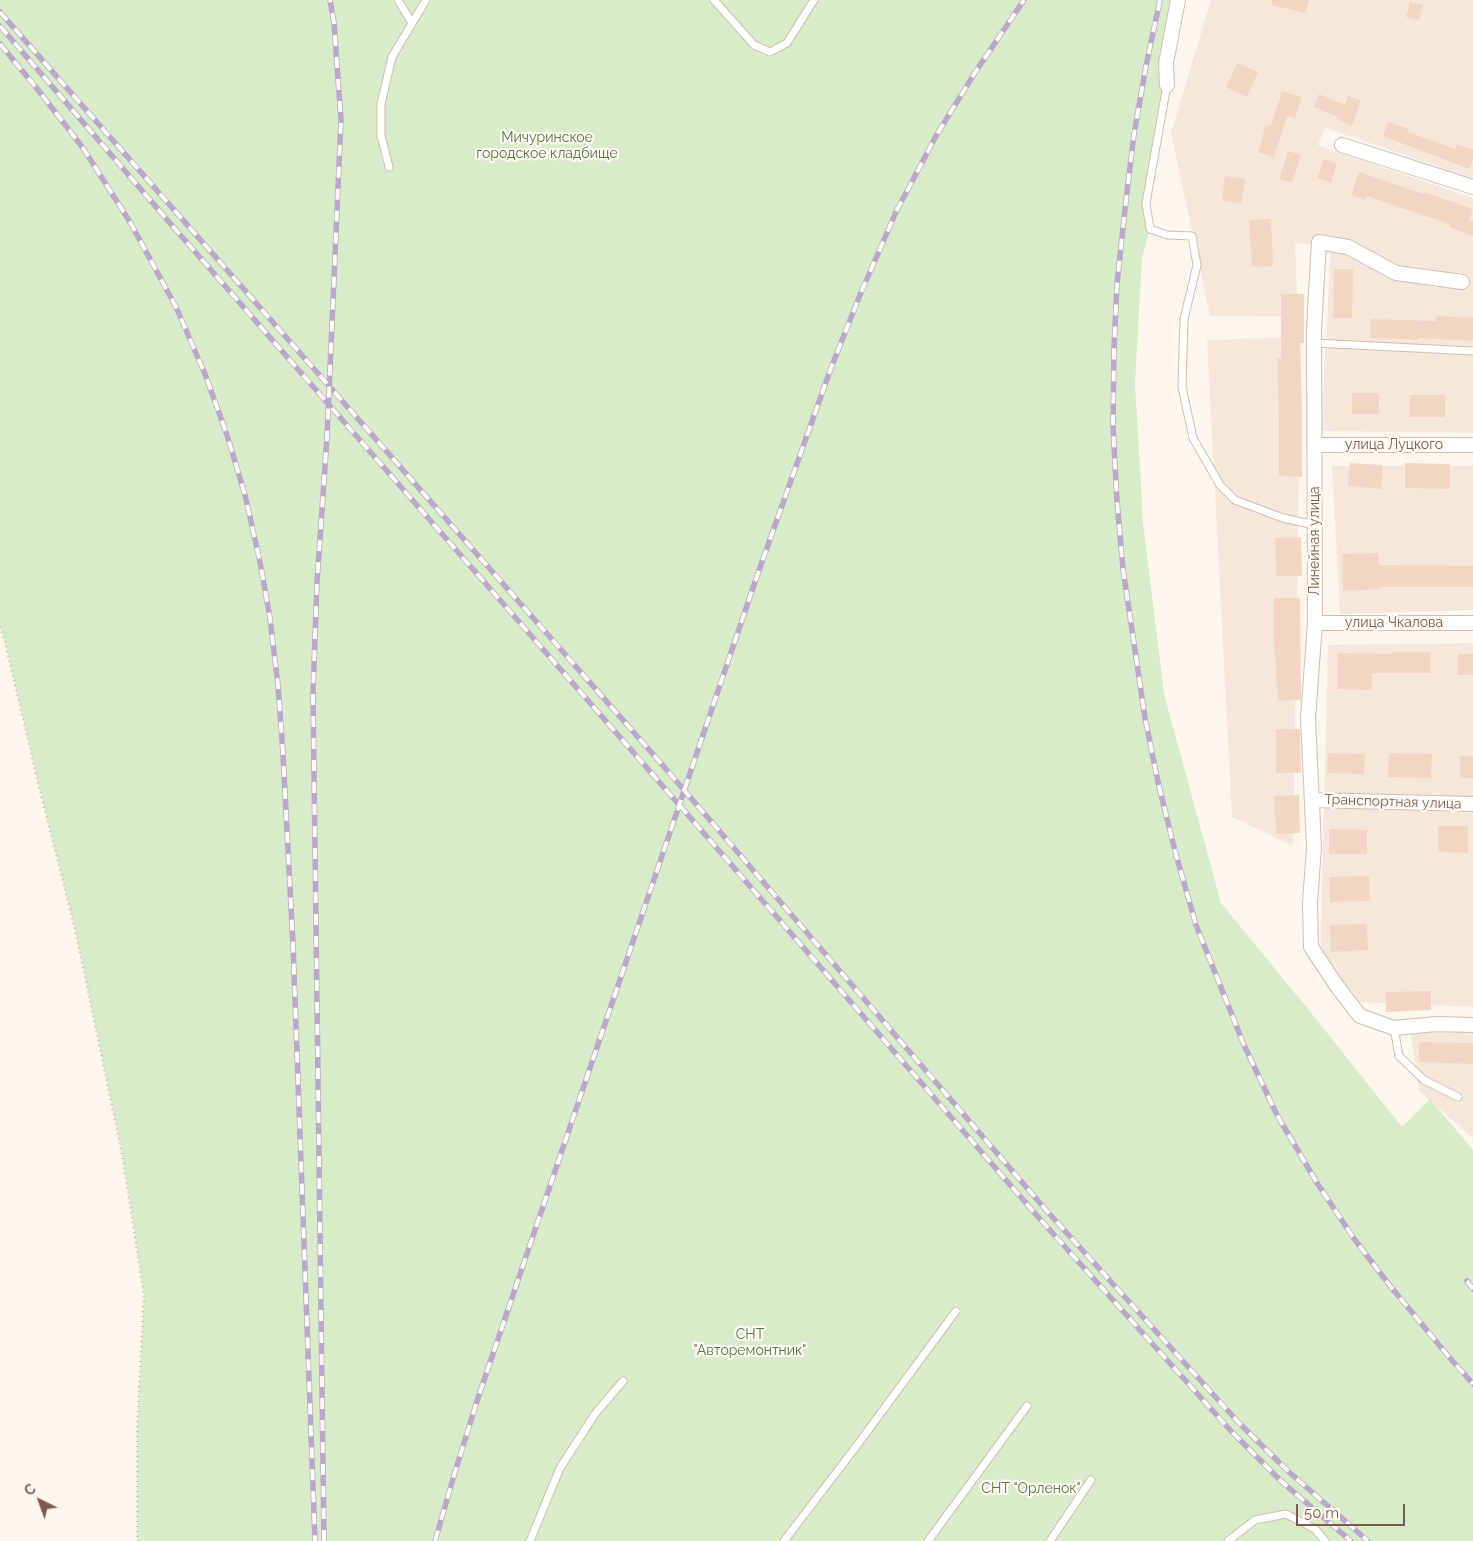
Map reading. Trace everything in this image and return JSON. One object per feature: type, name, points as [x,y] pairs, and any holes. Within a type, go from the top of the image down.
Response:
[{"type":"street","points":[[1167,85],[1166,63],[1178,0]]},
{"type":"street","points":[[1342,145],[1473,187]]},
{"type":"street","name":"Линейная улица","points":[[1394,1028],[1360,1016],[1336,985],[1311,947],[1310,903],[1314,847],[1308,718],[1316,623],[1314,343],[1319,242],[1348,247],[1396,273],[1462,282]]},
{"type":"street","name":"улица Луцкого","points":[[1315,445],[1473,445]]},
{"type":"street","name":"улица Чкалова","points":[[1316,623],[1473,623]]},
{"type":"street","name":"Транспортная улица","points":[[1312,800],[1473,804]]},
{"type":"street","points":[[1394,1028],[1436,1024],[1473,1025]]},
{"type":"lane","points":[[398,0],[412,24]]},
{"type":"lane","points":[[389,168],[382,136],[381,104],[392,57],[426,0]]},
{"type":"lane","points":[[714,0],[754,45],[770,52],[787,42],[814,0]]},
{"type":"lane","points":[[1167,85],[1146,203],[1150,229],[1166,235],[1192,236],[1197,264],[1184,319],[1182,387],[1193,438],[1220,485],[1236,500],[1283,518],[1315,525]]},
{"type":"lane","points":[[1314,343],[1473,352]]},
{"type":"lane","points":[[1394,1028],[1399,1056],[1424,1080],[1458,1097]]},
{"type":"lane","points":[[784,1541],[956,1311]]},
{"type":"lane","points":[[530,1541],[560,1468],[595,1414],[623,1381]]},
{"type":"lane","points":[[928,1541],[1026,1406]]},
{"type":"lane","points":[[1050,1541],[1091,1480]]},
{"type":"lane","points":[[1228,1541],[1255,1520],[1286,1514],[1315,1529],[1325,1541]]},
{"type":"path","points":[[0,627],[75,929],[122,1154],[143,1285],[137,1431],[137,1541]]},
{"type":"shaded area","points":[[1211,0],[1473,0],[1473,178],[1325,128],[1318,145],[1473,198],[1473,433],[1321,431],[1331,246],[1295,243],[1298,317],[1210,316],[1171,133]]},
{"type":"shaded area","points":[[1301,337],[1293,846],[1232,817],[1207,340]]},
{"type":"shaded area","points":[[1332,466],[1473,466],[1473,610],[1340,614]]},
{"type":"shaded area","points":[[1473,643],[1473,1007],[1354,1002],[1320,964],[1328,645]]},
{"type":"shaded area","points":[[1410,1030],[1473,1031],[1473,1138],[1419,1091]]},
{"type":"green space","points":[[0,0],[1178,0],[1167,85],[1146,203],[1150,229],[1142,258],[1135,383],[1143,522],[1164,694],[1221,903],[1402,1127],[1430,1099],[1473,1150],[1473,1541],[137,1541],[137,1431],[144,1295],[122,1154],[75,929],[0,627]]},
{"type":"building","points":[[1272,0],[1309,0],[1306,13],[1272,5]]},
{"type":"building","points":[[1410,2],[1423,5],[1419,20],[1406,17]]},
{"type":"building","points":[[1237,63],[1258,72],[1247,97],[1226,87]]},
{"type":"building","points":[[1282,91],[1302,97],[1295,119],[1287,116],[1274,157],[1258,152],[1266,125],[1271,126]]},
{"type":"building","points":[[1319,94],[1345,105],[1348,96],[1361,100],[1352,126],[1339,121],[1340,118],[1314,107]]},
{"type":"building","points":[[1388,122],[1409,129],[1408,132],[1455,149],[1457,144],[1473,150],[1473,159],[1469,169],[1383,136]]},
{"type":"building","points":[[1288,151],[1301,155],[1292,183],[1279,179]]},
{"type":"building","points":[[1324,159],[1337,164],[1331,183],[1317,178]]},
{"type":"building","points":[[1359,172],[1473,209],[1469,220],[1473,222],[1473,236],[1449,227],[1450,224],[1367,196],[1365,200],[1351,195]]},
{"type":"building","points":[[1225,176],[1245,179],[1242,203],[1222,201]]},
{"type":"building","points":[[1271,219],[1273,266],[1252,267],[1249,220]]},
{"type":"building","points":[[1334,269],[1353,269],[1352,318],[1333,318]]},
{"type":"building","points":[[1281,294],[1304,294],[1304,343],[1300,343],[1302,477],[1279,476],[1277,358],[1281,358]]},
{"type":"building","points":[[1437,316],[1473,318],[1473,341],[1370,338],[1371,319],[1436,321]]},
{"type":"building","points":[[1352,393],[1379,393],[1379,414],[1352,414]]},
{"type":"building","points":[[1410,395],[1445,395],[1445,417],[1409,417]]},
{"type":"building","points":[[1350,463],[1383,465],[1381,489],[1348,486]]},
{"type":"building","points":[[1405,463],[1450,464],[1450,489],[1405,488]]},
{"type":"building","points":[[1301,537],[1302,576],[1276,576],[1275,538]]},
{"type":"building","points":[[1378,553],[1379,565],[1473,566],[1473,587],[1380,587],[1380,589],[1343,591],[1342,554]]},
{"type":"building","points":[[1274,598],[1300,598],[1301,700],[1278,701],[1274,641]]},
{"type":"building","points":[[1392,652],[1430,652],[1430,673],[1372,673],[1372,690],[1337,689],[1338,653],[1392,654]]},
{"type":"building","points":[[1458,654],[1473,654],[1473,675],[1458,675]]},
{"type":"building","points":[[1276,729],[1300,729],[1301,773],[1276,773]]},
{"type":"building","points":[[1328,753],[1365,754],[1364,774],[1327,773]]},
{"type":"building","points":[[1389,753],[1432,754],[1431,778],[1388,777]]},
{"type":"building","points":[[1460,756],[1473,756],[1473,778],[1460,778]]},
{"type":"building","points":[[1299,795],[1300,833],[1276,834],[1274,796]]},
{"type":"building","points":[[1438,826],[1468,826],[1468,853],[1438,852]]},
{"type":"building","points":[[1329,829],[1367,830],[1367,854],[1329,854]]},
{"type":"building","points":[[1369,876],[1370,901],[1330,902],[1329,877]]},
{"type":"building","points":[[1367,924],[1368,950],[1331,952],[1330,925]]},
{"type":"building","points":[[1431,991],[1431,1010],[1386,1012],[1385,992]]},
{"type":"building","points":[[1419,1042],[1473,1043],[1473,1064],[1419,1062]]},
{"type":"railway","points":[[324,1541],[313,694],[341,120],[334,23],[330,0]]},
{"type":"railway","points":[[435,1541],[478,1398],[757,576],[831,368],[896,212],[936,136],[976,71],[1024,0]]},
{"type":"railway","points":[[1160,0],[1134,134],[1125,209],[1117,284],[1113,427],[1123,569],[1145,718],[1158,782],[1196,925],[1244,1045],[1277,1115],[1317,1183],[1355,1240],[1391,1287],[1473,1384]]},
{"type":"railway","points":[[0,12],[659,761],[1046,1210],[1239,1423],[1289,1472],[1368,1541]]},
{"type":"railway","points":[[0,26],[1039,1218],[1231,1431],[1281,1481],[1351,1541]]},
{"type":"railway","points":[[0,44],[83,148],[130,222],[176,307],[205,374],[227,435],[245,495],[260,562],[270,618],[278,685],[283,754],[293,945],[315,1541]]},
{"type":"railway","points":[[1467,1281],[1473,1289]]},
{"type":"park label","name":"Мичуринское городское кладбище","points":[[547,146]]},
{"type":"park label","name":"СНТ \"Авторемонтник\"","points":[[750,1344]]},
{"type":"park label","name":"СНТ \"Орленок\"","points":[[1031,1489]]}]
